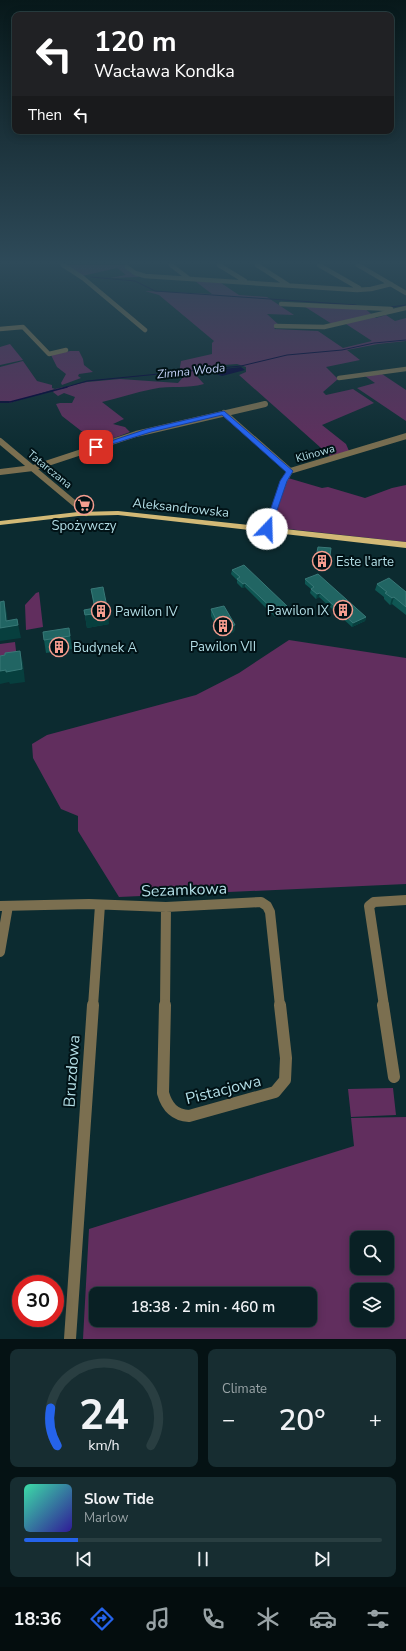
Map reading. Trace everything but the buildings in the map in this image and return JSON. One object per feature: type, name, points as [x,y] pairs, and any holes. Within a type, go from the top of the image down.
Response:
[{"type":"main road","name":"Aleksandrowska","points":[[0,523],[86,513],[128,514],[406,544]]},
{"type":"street","points":[[19,327],[26,328],[49,354],[66,350]]},
{"type":"street","points":[[339,378],[406,369]]},
{"type":"street","points":[[0,472],[33,468],[136,434],[265,404]]},
{"type":"street","points":[[224,413],[290,471]]},
{"type":"street","name":"Klinowa","points":[[267,529],[284,481],[290,471],[406,436]]},
{"type":"street","name":"Tatarczana","points":[[0,441],[75,502],[86,513]]},
{"type":"street","points":[[17,470],[23,466],[24,461]]},
{"type":"street","points":[[394,1077],[369,906],[374,902],[406,900]]},
{"type":"street","name":"Sezamkowa","points":[[100,905],[166,907],[261,902],[267,906]]},
{"type":"street","points":[[0,952],[4,906],[100,905]]},
{"type":"street","name":"Bruzdowa","points":[[70,1339],[100,905]]},
{"type":"street","name":"Pistacjowa","points":[[166,907],[167,936],[163,1093],[166,1103],[172,1112],[182,1116],[189,1116],[269,1095],[279,1089],[285,1080],[286,1058],[270,912],[267,906]]},
{"type":"shaded area","points":[[198,327],[276,327],[274,329],[318,331],[343,348],[372,341],[351,327],[406,327],[406,341],[378,344],[347,350],[360,360],[326,367],[338,379],[323,392],[326,395],[353,389],[374,403],[322,425],[346,444],[349,451],[330,456],[239,375],[246,372],[246,367],[237,364],[210,366],[208,369],[194,373],[204,384],[153,389],[102,402],[124,419],[113,424],[125,427],[130,432],[98,444],[62,416],[56,404],[72,403],[75,397],[64,393],[58,396],[53,392],[55,389],[87,382],[120,379],[178,383],[184,376],[179,373],[181,361],[212,354],[212,343],[214,341]]},
{"type":"shaded area","points":[[10,344],[23,360],[0,365],[0,347]]},
{"type":"shaded area","points":[[70,351],[79,351],[84,365],[93,372],[79,374],[78,376],[81,378],[62,385],[61,383],[66,374],[57,367],[51,355]]},
{"type":"shaded area","points":[[23,361],[37,381],[52,385],[52,388],[55,389],[9,403],[10,401],[0,401],[0,367]]},
{"type":"shaded area","points":[[241,367],[245,370],[222,376],[216,374],[215,370]]},
{"type":"shaded area","points":[[382,374],[406,390],[406,421],[357,388],[375,383],[365,376]]},
{"type":"shaded area","points":[[288,478],[322,488],[328,487],[365,498],[392,488],[406,485],[406,542],[270,527]]},
{"type":"shaded area","points":[[39,592],[43,627],[26,630],[25,605],[36,593]]},
{"type":"shaded area","points":[[289,640],[406,658],[406,884],[119,897],[78,831],[78,816],[61,809],[33,758],[32,744],[47,735],[196,695],[239,673]]},
{"type":"shaded area","points":[[15,642],[17,659],[0,661],[0,644]]},
{"type":"shaded area","points":[[393,1088],[396,1115],[351,1117],[348,1089]]},
{"type":"shaded area","points":[[406,1117],[406,1339],[83,1339],[89,1229],[354,1146],[351,1118]]},
{"type":"waterway","name":"Zimna Woda","points":[[63,388],[87,381],[241,366],[287,355],[342,350],[374,343],[406,340]]},
{"type":"waterway","name":"Zimna Woda","points":[[0,402],[10,402],[67,387]]},
{"type":"place","name":"Spożywczy","points":[[84,505]]},
{"type":"place","name":"Este l'arte","points":[[322,561]]},
{"type":"place","name":"Pawilon IX","points":[[343,610]]},
{"type":"place","name":"Pawilon IV","points":[[101,611]]},
{"type":"place","name":"Pawilon VII","points":[[223,626]]},
{"type":"place","name":"Budynek A","points":[[59,647]]},
{"type":"route","points":[[96,447],[149,430],[224,413],[290,471],[284,481],[267,529]]}]
